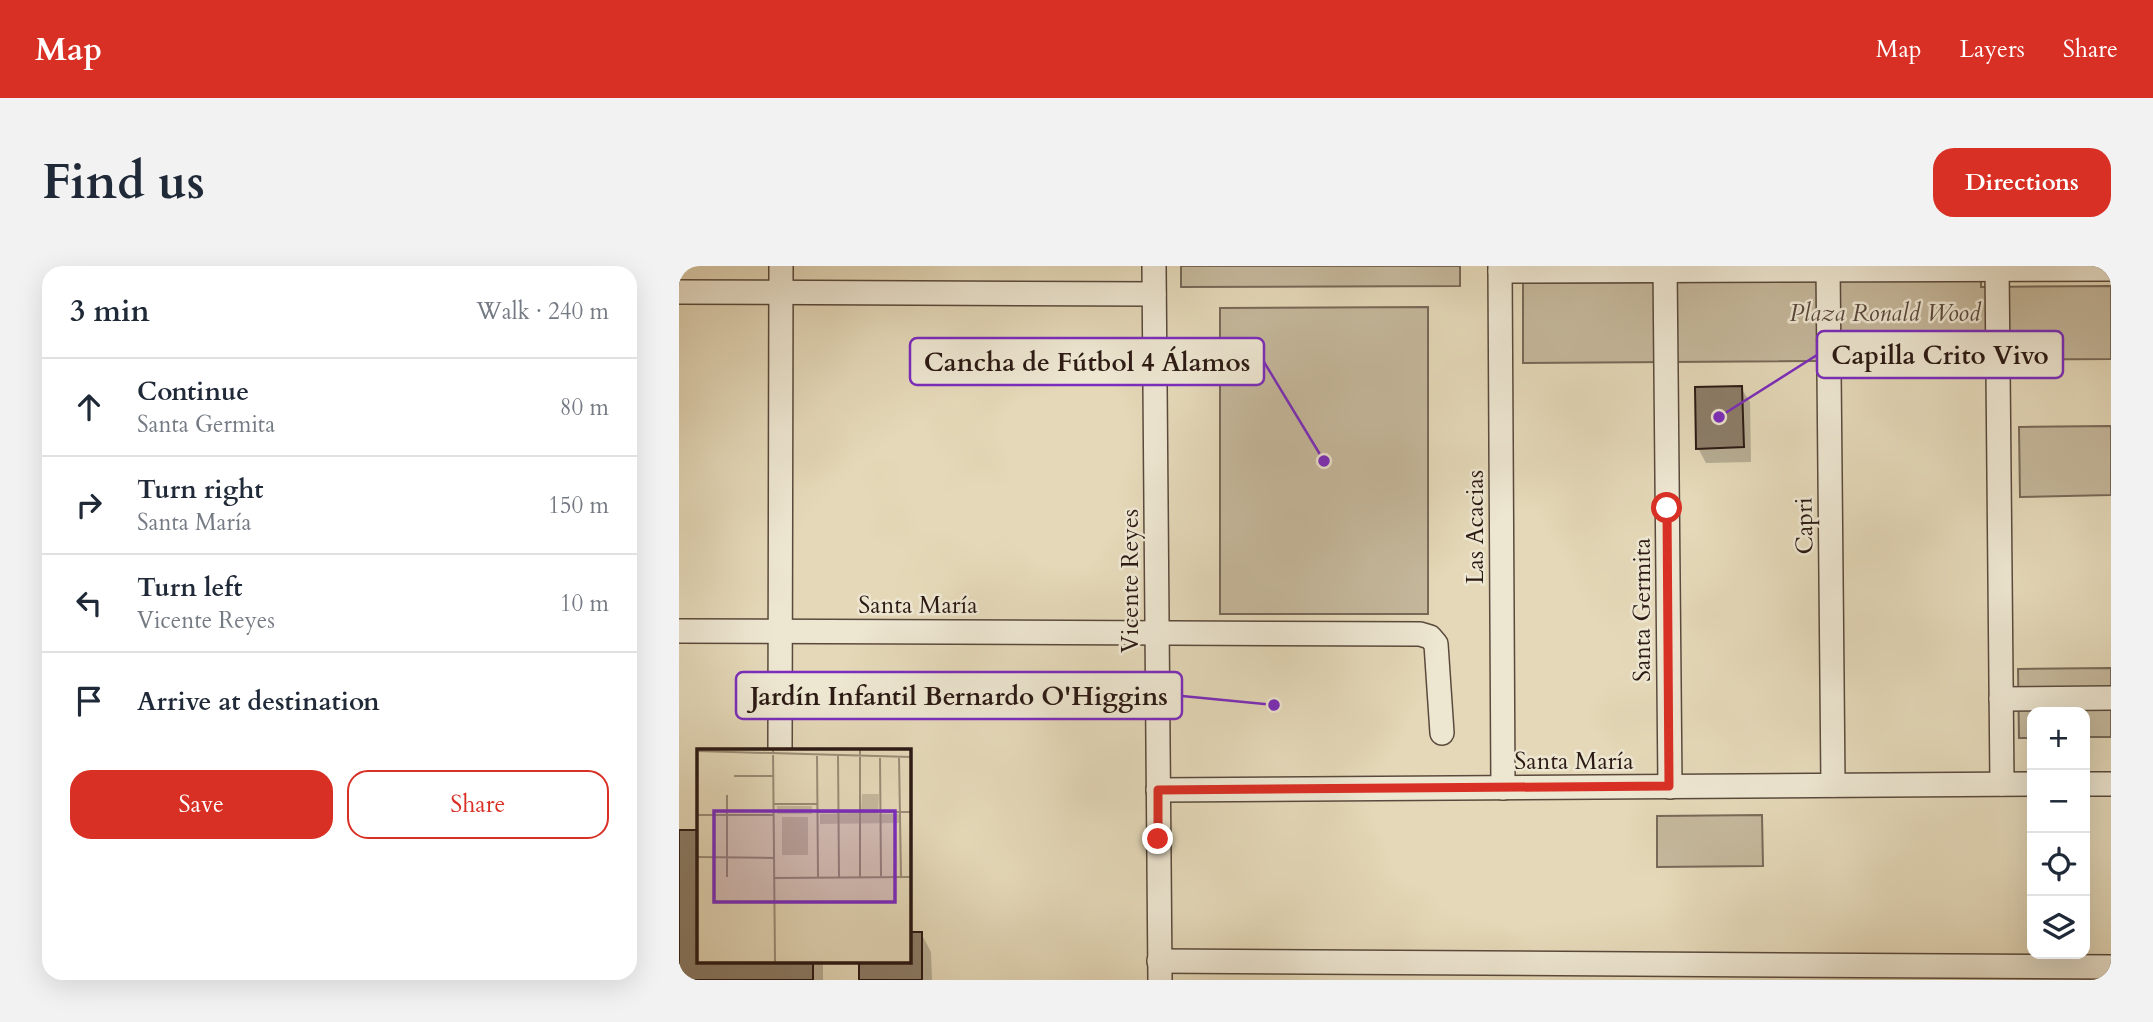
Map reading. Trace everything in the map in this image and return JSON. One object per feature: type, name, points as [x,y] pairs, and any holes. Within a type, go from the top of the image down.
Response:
[{"type":"street","points":[[781,266],[781,749]]},
{"type":"street","name":"Vicente Reyes","points":[[1154,266],[1159,971]]},
{"type":"street","points":[[1500,268],[2111,269]]},
{"type":"street","name":"Las Acacias","points":[[1500,268],[1503,788]]},
{"type":"street","name":"Santa Germita","points":[[1665,268],[1669,786]]},
{"type":"street","name":"Capri","points":[[1828,268],[1833,785]]},
{"type":"street","points":[[1997,268],[2002,784]]},
{"type":"street","points":[[679,292],[1154,294]]},
{"type":"street","name":"Santa María","points":[[679,631],[1420,634],[1430,637],[1436,644],[1442,733]]},
{"type":"street","points":[[2001,699],[2111,698]]},
{"type":"street","name":"Santa María","points":[[1158,790],[2027,784]]},
{"type":"street","points":[[2090,784],[2111,784]]},
{"type":"street","points":[[1159,971],[1920,973],[2111,967]]},
{"type":"green space","points":[[1181,266],[1460,266],[1460,286],[1181,287]]},
{"type":"green space","name":"Plaza Ronald Wood","points":[[1981,266],[1981,287],[2111,286],[2111,359],[1523,363],[1523,283],[1849,281]]},
{"type":"green space","points":[[1428,307],[1428,614],[1220,614],[1220,308]]},
{"type":"green space","points":[[2111,426],[2111,495],[2020,497],[2019,427]]},
{"type":"green space","points":[[2111,668],[2111,737],[2090,737],[2090,707],[2027,707],[2027,738],[2019,738],[2018,669]]},
{"type":"green space","points":[[1762,815],[1763,866],[1657,867],[1657,816]]},
{"type":"building","points":[[1742,386],[1744,447],[1696,449],[1695,387]]},
{"type":"building","points":[[679,830],[697,830],[697,962],[813,962],[813,980],[679,980]]},
{"type":"building","points":[[910,932],[922,932],[922,980],[859,980],[859,962],[910,962]]},
{"type":"place","name":"Capilla Crito Vivo","points":[[1719,417]]},
{"type":"place","name":"Cancha de Fútbol 4 Álamos","points":[[1324,461]]},
{"type":"place","name":"Jardín Infantil Bernardo O'Higgins","points":[[1274,705]]},
{"type":"route","points":[[1158,839],[1158,790],[1669,786],[1667,508]]}]
